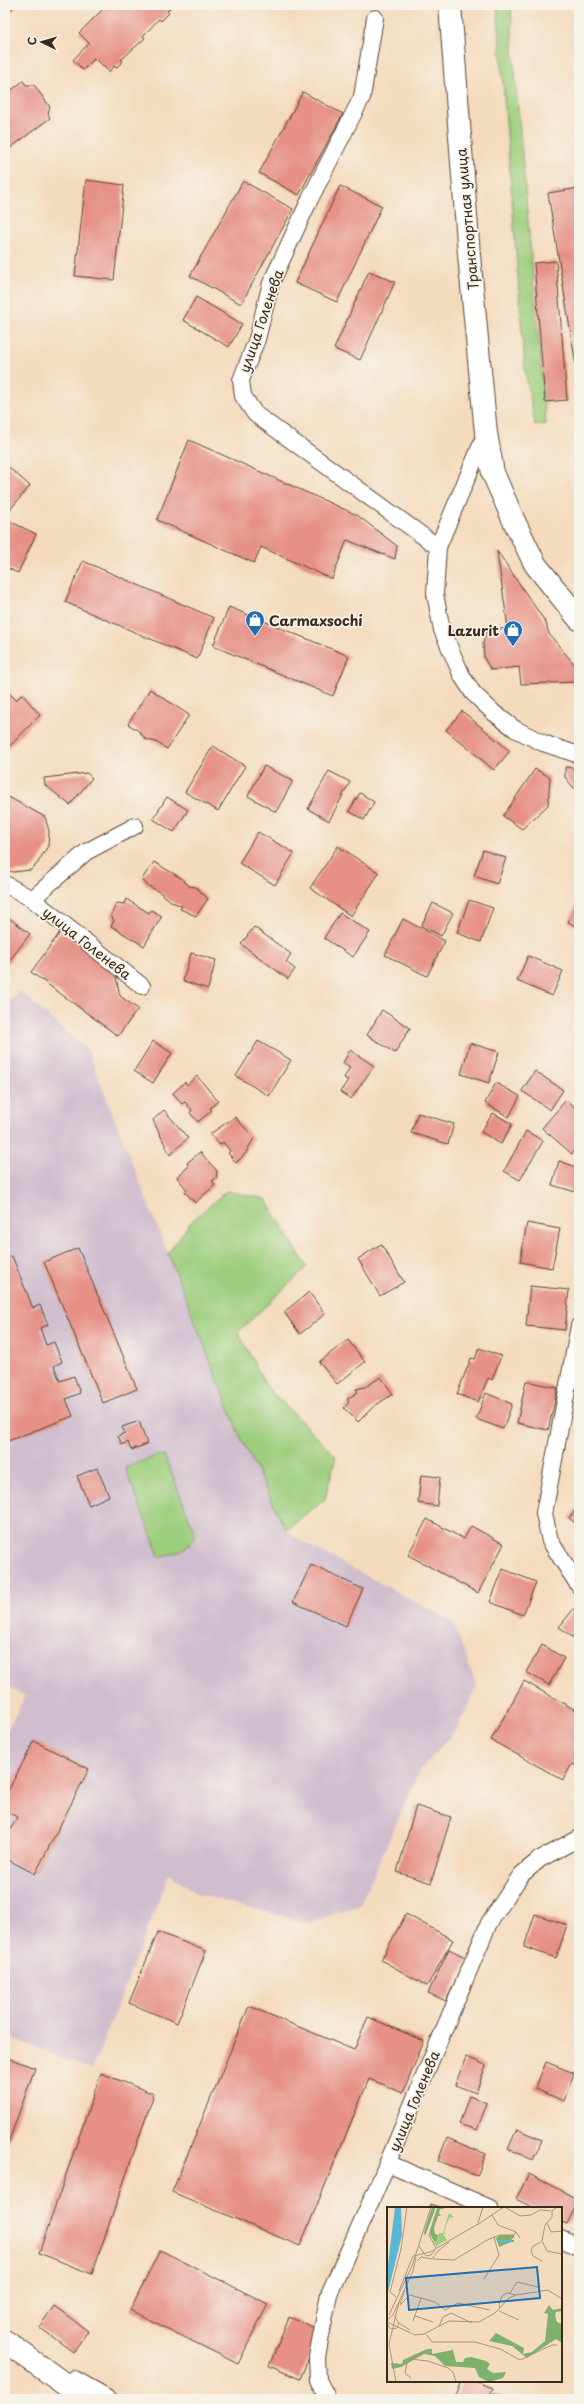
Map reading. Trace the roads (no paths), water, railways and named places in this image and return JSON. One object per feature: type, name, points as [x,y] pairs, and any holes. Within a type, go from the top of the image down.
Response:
[{"type":"main road","name":"Транспортная улица","points":[[450,5],[469,255],[486,433],[494,473],[513,519],[535,564],[579,619]]},
{"type":"main road","points":[[12,2346],[85,2399]]},
{"type":"main road","points":[[12,2346],[104,2399]]},
{"type":"street","name":"улица Голенева","points":[[375,18],[362,97],[310,199],[271,283],[257,339],[241,380],[243,396],[255,414],[438,547]]},
{"type":"street","name":"Транспортная улица","points":[[486,433],[438,547],[436,594],[442,630],[462,676],[474,693],[515,729],[543,743],[579,755]]},
{"type":"street","name":"улица Голенева","points":[[32,899],[86,852],[135,826]]},
{"type":"street","name":"улица Голенева","points":[[5,884],[32,899],[142,986]]},
{"type":"street","points":[[579,1326],[544,1513],[550,1542],[579,1586]]},
{"type":"street","name":"улица Голенева","points":[[328,2399],[318,2380],[317,2357],[330,2294],[388,2163],[489,1923],[521,1875],[540,1859],[579,1838]]},
{"type":"street","points":[[388,2163],[488,2207]]},
{"type":"street","points":[[562,2239],[579,2247]]},
{"type":"place","name":"Carmaxsochi","points":[[255,637]]},
{"type":"place","name":"Lazurit","points":[[513,647]]}]
